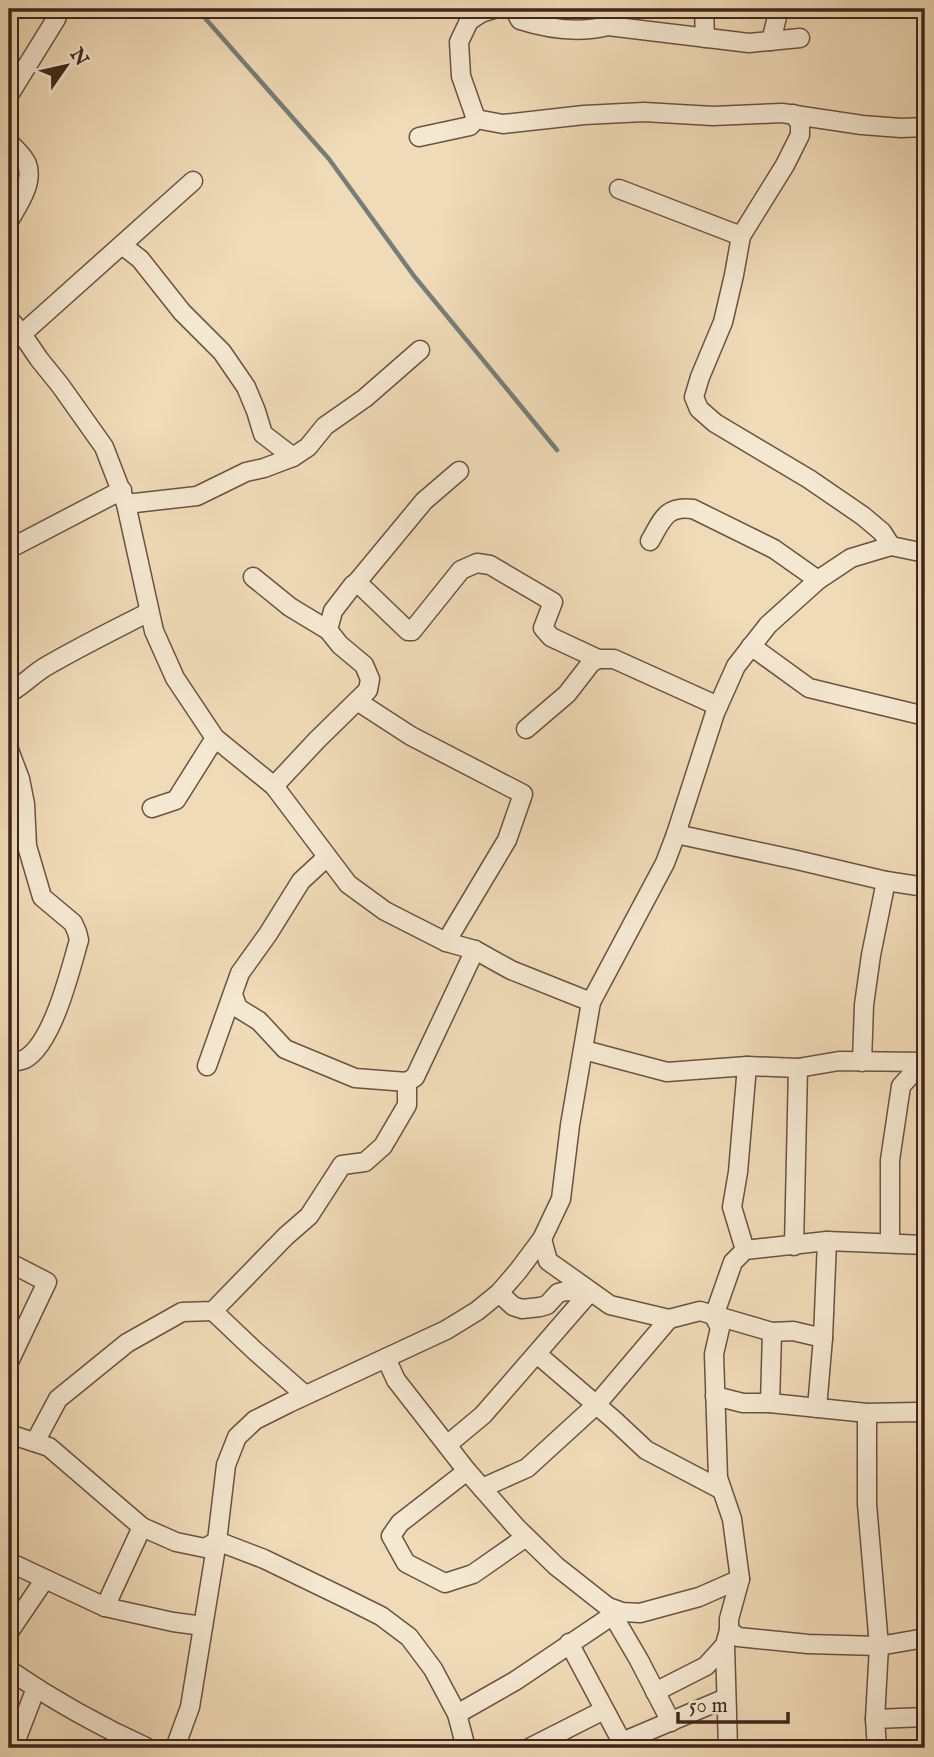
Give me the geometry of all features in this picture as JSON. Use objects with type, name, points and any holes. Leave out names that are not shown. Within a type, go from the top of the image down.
[{"type":"street","points":[[9,95],[60,9]]},
{"type":"street","points":[[476,118],[461,76],[459,42],[470,21],[481,13],[494,9]]},
{"type":"street","points":[[514,9],[520,20],[536,25],[589,30],[610,18],[705,38],[749,43],[800,38]]},
{"type":"street","points":[[704,9],[705,38]]},
{"type":"street","points":[[771,41],[779,9]]},
{"type":"street","points":[[476,118],[503,124],[643,112],[713,116],[782,113],[862,125],[925,127]]},
{"type":"street","points":[[793,114],[800,123],[800,135],[785,165],[741,236],[723,322],[694,397],[699,409],[715,423],[809,479],[863,516],[882,532],[891,546]]},
{"type":"street","points":[[419,137],[470,126],[476,118]]},
{"type":"street","points":[[9,142],[26,160],[28,167],[26,192],[9,221]]},
{"type":"street","points":[[22,334],[193,181]]},
{"type":"street","points":[[619,189],[741,236]]},
{"type":"street","points":[[122,244],[140,259],[182,312],[222,352],[246,387],[263,433],[293,457]]},
{"type":"street","points":[[9,319],[104,447],[124,497],[154,631],[175,678],[215,738],[274,786],[348,884],[385,911],[446,942],[475,950],[511,970],[591,1002]]},
{"type":"street","points":[[9,549],[124,497],[197,496],[246,472],[293,457],[308,447],[325,426],[365,398],[420,351]]},
{"type":"street","points":[[328,630],[333,611],[353,585],[424,501],[459,471]]},
{"type":"street","points":[[650,541],[665,514],[683,507],[693,509],[774,549],[818,580]]},
{"type":"street","points":[[175,1748],[190,1707],[217,1541],[226,1465],[237,1437],[255,1420],[446,1330],[477,1311],[499,1293],[542,1239],[561,1199],[570,1125],[591,1002],[665,863],[718,706],[736,666],[768,625],[818,580],[851,558],[891,546],[925,553]]},
{"type":"street","points":[[357,582],[408,631],[412,631],[461,569],[477,563],[490,565],[553,602],[543,628],[551,637],[598,659],[614,659],[718,706]]},
{"type":"street","points":[[253,577],[290,607],[328,630],[340,645],[364,664],[370,679],[368,691],[274,786]]},
{"type":"street","points":[[9,693],[41,669],[149,612]]},
{"type":"street","points":[[751,646],[809,688],[925,716]]},
{"type":"street","points":[[526,729],[567,694],[591,663],[598,659]]},
{"type":"street","points":[[357,701],[411,736],[523,794],[506,840],[446,942]]},
{"type":"street","points":[[152,808],[176,800],[215,738]]},
{"type":"street","points":[[9,750],[20,779],[25,804],[27,846],[42,897],[73,923],[79,940],[56,1016],[41,1041],[26,1058],[9,1063]]},
{"type":"street","points":[[676,834],[886,881],[925,887]]},
{"type":"street","points":[[207,1066],[240,973],[301,881],[327,857]]},
{"type":"street","points":[[862,1062],[866,992],[886,881]]},
{"type":"street","points":[[233,995],[238,1008],[259,1021],[285,1049],[355,1079],[407,1082],[415,1077],[475,950]]},
{"type":"street","points":[[584,1051],[667,1072],[747,1066],[798,1068],[839,1061],[924,1062]]},
{"type":"street","points":[[890,1243],[890,1160],[901,1086],[924,1062]]},
{"type":"street","points":[[745,1250],[732,1207],[738,1172],[747,1066]]},
{"type":"street","points":[[794,1246],[798,1068]]},
{"type":"street","points":[[35,1442],[58,1399],[127,1343],[183,1312],[213,1311],[277,1244],[309,1216],[342,1165],[365,1162],[383,1146],[407,1105],[407,1082]]},
{"type":"street","points":[[542,1239],[548,1261],[610,1305],[669,1319],[700,1311],[772,1332],[793,1331],[823,1338]]},
{"type":"street","points":[[817,1408],[827,1241]]},
{"type":"street","points":[[727,1748],[727,1637],[740,1579],[732,1519],[718,1478],[714,1354],[720,1328],[714,1316],[733,1262],[745,1250],[827,1241],[925,1245]]},
{"type":"street","points":[[9,1362],[47,1282],[16,1266]]},
{"type":"street","points":[[499,1293],[513,1306],[522,1308],[547,1305],[558,1293],[566,1290],[592,1293]]},
{"type":"street","points":[[447,1445],[483,1415],[592,1293]]},
{"type":"street","points":[[213,1311],[305,1395]]},
{"type":"street","points":[[482,1488],[527,1468],[596,1405],[669,1319]]},
{"type":"street","points":[[770,1403],[772,1332]]},
{"type":"street","points":[[537,1354],[646,1450],[722,1490]]},
{"type":"street","points":[[386,1357],[396,1380],[467,1471],[556,1566],[610,1611],[671,1721]]},
{"type":"street","points":[[715,1396],[743,1403],[770,1403],[867,1413],[916,1412],[925,1415]]},
{"type":"street","points":[[867,1413],[867,1504],[880,1646],[875,1719],[877,1748]]},
{"type":"street","points":[[9,1434],[49,1447],[142,1527],[176,1542],[205,1548],[217,1541]]},
{"type":"street","points":[[467,1471],[400,1523],[391,1536],[406,1563],[445,1583],[473,1574],[526,1536]]},
{"type":"street","points":[[105,1607],[142,1527]]},
{"type":"street","points":[[217,1541],[264,1559],[381,1616],[409,1637],[433,1669],[457,1714],[466,1748]]},
{"type":"street","points":[[9,1562],[105,1607],[203,1626]]},
{"type":"street","points":[[9,1632],[45,1578]]},
{"type":"street","points":[[457,1714],[515,1681],[610,1611],[640,1613],[699,1597],[740,1579]]},
{"type":"street","points":[[727,1637],[808,1644],[880,1646],[925,1638]]},
{"type":"street","points":[[655,1692],[706,1666],[727,1637]]},
{"type":"street","points":[[569,1643],[624,1745],[671,1721],[726,1698]]},
{"type":"street","points":[[9,1670],[112,1732],[148,1748]]},
{"type":"street","points":[[13,1748],[36,1688]]},
{"type":"street","points":[[529,1748],[604,1710]]},
{"type":"street","points":[[875,1719],[925,1717]]},
{"type":"waterway","points":[[197,9],[329,159],[414,276],[557,450]]}]
